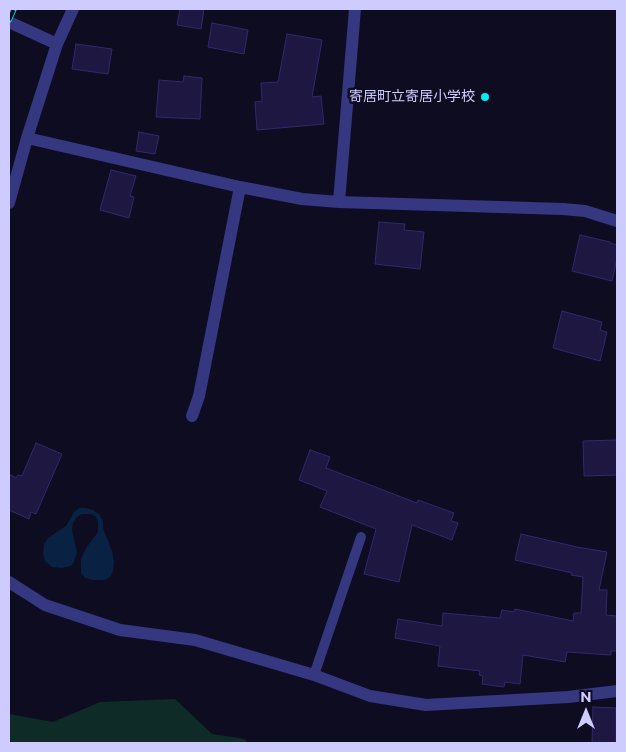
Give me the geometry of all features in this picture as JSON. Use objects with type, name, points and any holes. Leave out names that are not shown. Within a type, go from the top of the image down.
[{"type":"street","points":[[9,203],[27,138],[57,44],[73,9]]},
{"type":"street","points":[[339,202],[355,9]]},
{"type":"street","points":[[9,22],[57,44]]},
{"type":"street","points":[[27,138],[240,187],[302,199],[339,202],[563,209],[585,211],[617,221]]},
{"type":"street","points":[[192,416],[199,396],[240,187]]},
{"type":"street","points":[[9,582],[45,605],[120,630],[195,640],[314,675],[370,696],[426,705],[568,697],[617,691]]},
{"type":"lane","points":[[314,675],[361,537]]},
{"type":"green space","points":[[175,699],[212,734],[245,739],[247,743],[9,743],[9,714],[53,722],[100,702]]},
{"type":"water","points":[[79,508],[93,510],[100,515],[103,521],[103,528],[114,562],[110,577],[105,580],[85,578],[81,573],[81,559],[86,548],[98,532],[98,522],[96,517],[91,514],[82,514],[73,523],[72,530],[77,552],[71,566],[62,568],[52,567],[45,561],[43,553],[44,544],[48,538],[66,526],[74,512]]},
{"type":"building","points":[[180,9],[204,9],[201,29],[177,25]]},
{"type":"building","points":[[212,23],[248,30],[244,54],[208,47]]},
{"type":"building","points":[[287,34],[322,40],[312,97],[321,96],[324,124],[257,130],[255,102],[262,101],[261,83],[278,82]]},
{"type":"building","points":[[76,44],[112,49],[108,74],[72,69]]},
{"type":"building","points":[[184,76],[202,78],[200,119],[156,117],[159,80],[183,82]]},
{"type":"building","points":[[139,132],[159,136],[155,154],[136,151]]},
{"type":"building","points":[[111,170],[136,176],[130,196],[134,197],[129,218],[100,210]]},
{"type":"building","points":[[379,222],[405,224],[404,230],[424,232],[420,269],[375,264]]},
{"type":"building","points":[[580,235],[617,245],[617,259],[612,281],[572,271]]},
{"type":"building","points":[[562,311],[602,322],[600,330],[607,332],[600,361],[553,348]]},
{"type":"building","points":[[617,440],[617,475],[584,476],[583,441]]},
{"type":"building","points":[[36,443],[62,454],[36,514],[31,512],[29,519],[9,510],[9,474],[16,478],[18,475],[22,476]]},
{"type":"building","points":[[310,450],[330,457],[326,468],[417,503],[418,500],[454,513],[451,521],[458,523],[452,540],[412,525],[399,582],[364,574],[376,529],[320,507],[327,491],[299,480]]},
{"type":"building","points":[[521,534],[607,552],[599,590],[607,590],[606,615],[617,616],[617,651],[611,651],[611,655],[567,652],[565,662],[523,655],[520,684],[505,682],[504,687],[482,684],[483,676],[479,675],[480,671],[438,666],[440,646],[395,638],[398,619],[442,626],[443,613],[500,618],[502,610],[514,612],[515,609],[573,621],[574,613],[581,613],[583,577],[515,560]]},
{"type":"building","points":[[593,707],[616,708],[616,743],[592,743]]},
{"type":"railway","points":[[9,20],[14,9]]},
{"type":"place","name":"寄居町立寄居小学校","points":[[485,97]]}]
